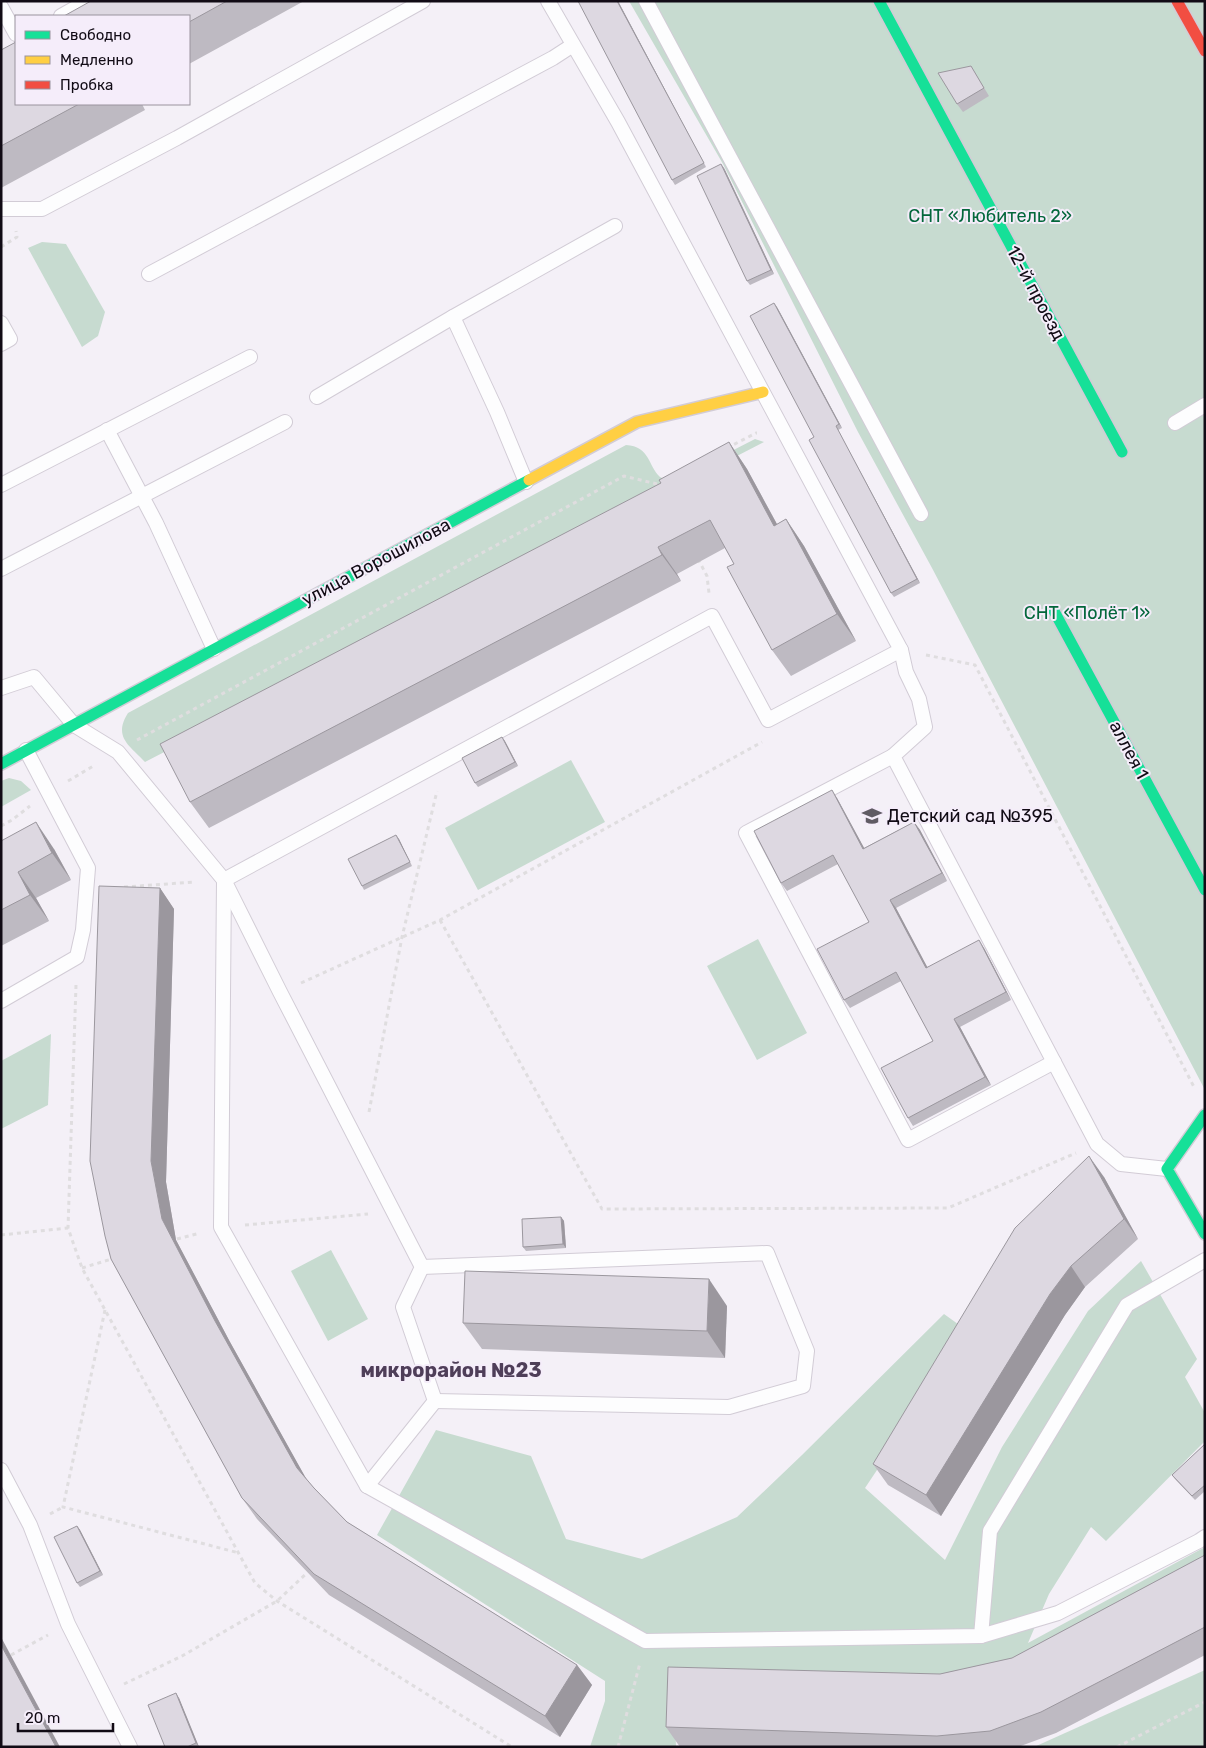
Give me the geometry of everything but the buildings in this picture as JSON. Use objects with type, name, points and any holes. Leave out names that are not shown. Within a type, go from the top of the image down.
[{"type":"street","name":"12-й проезд","points":[[879,1],[1122,452]]},
{"type":"street","points":[[1177,1],[1205,51]]},
{"type":"street","name":"улица Ворошилова","points":[[1,764],[637,422],[763,392]]},
{"type":"street","name":"аллея 1","points":[[1054,611],[1205,890]]},
{"type":"street","points":[[1205,1115],[1167,1169],[1205,1234]]},
{"type":"lane","points":[[63,15],[88,1]]},
{"type":"lane","points":[[1,209],[42,209],[177,138],[423,1]]},
{"type":"lane","points":[[548,1],[618,122],[901,650],[906,672],[919,699],[925,727],[894,756],[746,833],[908,1140],[1054,1062]]},
{"type":"lane","points":[[646,1],[921,514]]},
{"type":"lane","points":[[1,7],[15,32]]},
{"type":"lane","points":[[149,274],[553,58],[573,45]]},
{"type":"lane","points":[[317,397],[453,317],[615,226]]},
{"type":"lane","points":[[453,317],[497,412],[526,482]]},
{"type":"lane","points":[[1,323],[10,339],[1,344]]},
{"type":"lane","points":[[1,485],[250,357]]},
{"type":"lane","points":[[1176,423],[1205,405]]},
{"type":"lane","points":[[1,569],[285,422]]},
{"type":"lane","points":[[107,430],[156,523],[214,649]]},
{"type":"lane","points":[[224,880],[712,616],[768,720],[901,650]]},
{"type":"lane","points":[[1,688],[34,677],[74,725],[118,752],[224,880],[422,1267]]},
{"type":"lane","points":[[1,1001],[77,957],[83,930],[88,868],[26,750]]},
{"type":"lane","points":[[894,756],[1097,1144],[1121,1164],[1167,1169]]},
{"type":"lane","points":[[224,880],[221,1227],[367,1486],[645,1641],[981,1636],[1058,1613],[1205,1537]]},
{"type":"lane","points":[[422,1267],[766,1253],[807,1351],[804,1386],[729,1407],[435,1401]]},
{"type":"lane","points":[[981,1636],[990,1531],[1127,1305],[1205,1260]]},
{"type":"lane","points":[[422,1267],[403,1307],[435,1401]]},
{"type":"lane","points":[[367,1486],[435,1401]]},
{"type":"lane","points":[[1,1470],[30,1524],[68,1624],[130,1747]]},
{"type":"path","points":[[1,247],[17,237],[15,227]]},
{"type":"path","points":[[723,450],[756,433],[764,435]]},
{"type":"path","points":[[1,826],[12,820],[48,792],[146,735],[624,476],[657,484],[665,480]]},
{"type":"path","points":[[657,484],[661,493]]},
{"type":"path","points":[[693,551],[707,576],[712,616]]},
{"type":"path","points":[[901,650],[975,665],[1196,1090]]},
{"type":"path","points":[[280,992],[440,920],[742,752],[768,740]]},
{"type":"path","points":[[361,1150],[402,937],[444,761]]},
{"type":"path","points":[[86,890],[224,880]]},
{"type":"path","points":[[440,920],[602,1210],[948,1208],[1097,1144]]},
{"type":"path","points":[[77,957],[68,1228],[82,1268],[255,1583],[277,1601],[512,1747]]},
{"type":"path","points":[[176,1240],[221,1227],[394,1212]]},
{"type":"path","points":[[1,1235],[68,1228]]},
{"type":"path","points":[[82,1268],[119,1257]]},
{"type":"path","points":[[105,1310],[63,1508],[239,1553]]},
{"type":"path","points":[[103,1694],[182,1656],[277,1601],[307,1573]]},
{"type":"path","points":[[11,1655],[68,1624]]},
{"type":"path","points":[[618,1747],[645,1641]]},
{"type":"path","points":[[1117,1747],[1205,1702]]},
{"type":"green space","name":"СНТ «Любитель 2»","points":[[629,1],[1205,1],[1205,1090],[932,568],[858,432],[723,164]]},
{"type":"green space","points":[[42,242],[66,244],[105,312],[98,336],[82,347],[28,248]]},
{"type":"green space","points":[[755,439],[764,442],[145,762],[125,740],[122,728],[128,713],[626,445],[640,449],[648,457],[656,473],[671,482]]},
{"type":"green space","points":[[571,760],[605,822],[478,890],[445,828]]},
{"type":"green space","points":[[9,778],[21,781],[31,790],[1,807],[1,781]]},
{"type":"green space","points":[[758,939],[807,1033],[757,1060],[707,966]]},
{"type":"green space","points":[[51,1034],[48,1105],[1,1129],[1,1061]]},
{"type":"green space","points":[[331,1250],[368,1319],[328,1341],[291,1271]]},
{"type":"green space","points":[[1141,1261],[1197,1359],[1185,1377],[1205,1413],[1205,1441],[1106,1541],[1091,1527],[1049,1594],[1028,1643],[1205,1547],[1205,1570],[1033,1662],[941,1681],[674,1686],[676,1747],[590,1747],[605,1701],[605,1681],[377,1535],[436,1430],[531,1456],[566,1539],[642,1559],[737,1517],[944,1314],[969,1332],[865,1488],[945,1560],[1002,1447],[1088,1311]]},
{"type":"green space","points":[[1205,1670],[1205,1747],[1034,1747]]},
{"type":"traffic: fast","points":[[879,1],[1122,452]]},
{"type":"traffic: fast","points":[[1,764],[529,480]]},
{"type":"traffic: fast","points":[[1054,611],[1205,890]]},
{"type":"traffic: fast","points":[[1205,1115],[1167,1169],[1205,1234]]},
{"type":"traffic: slow","points":[[529,480],[637,422],[763,392]]},
{"type":"traffic: jam","points":[[1177,1],[1205,51]]},
{"type":"place","name":"Детский сад №395","points":[[872,816]]},
{"type":"district","name":"микрорайон №23","points":[[451,1370]]},
{"type":"park label","name":"СНТ «Полёт 1»","points":[[1087,613]]}]
